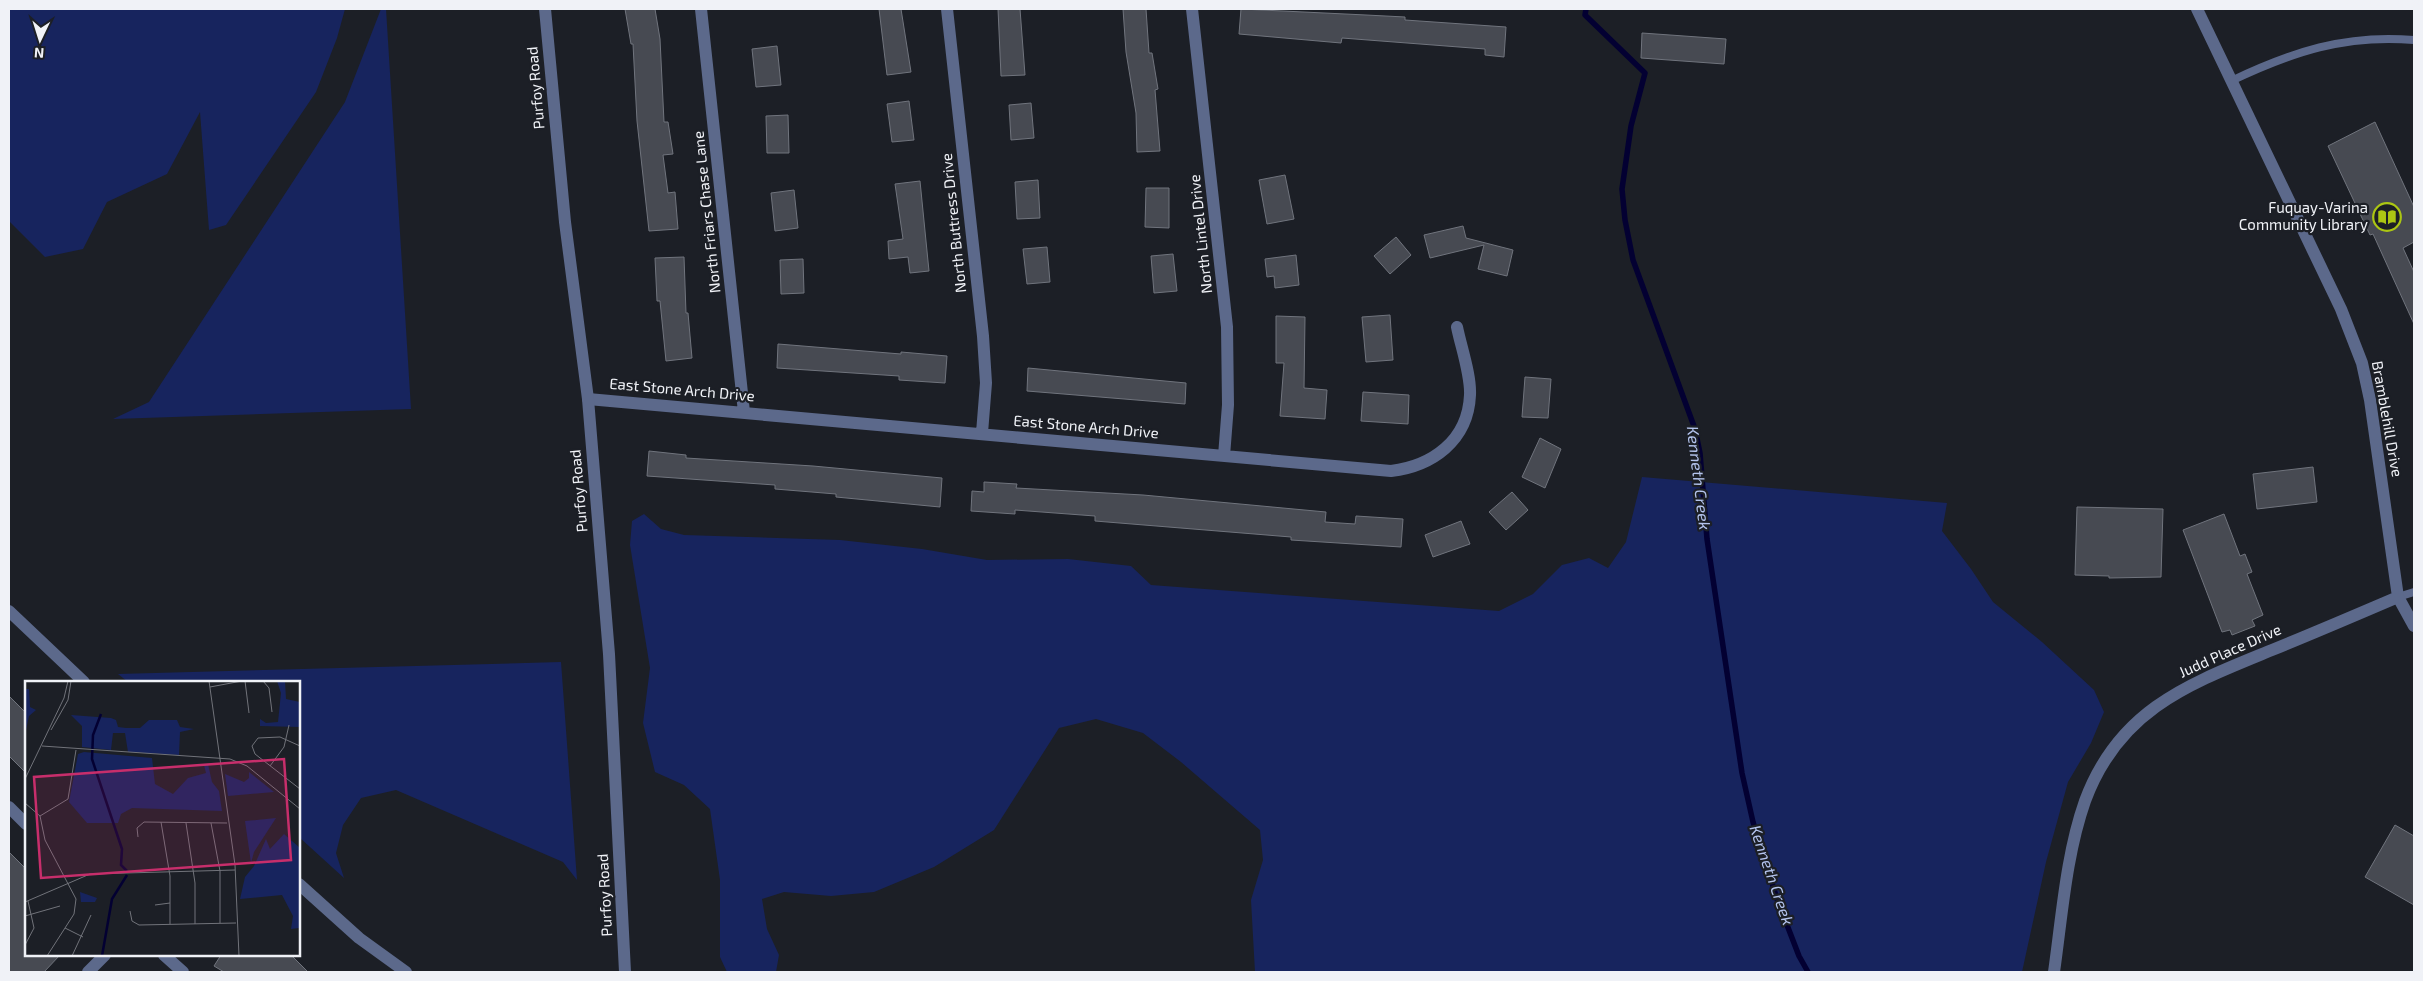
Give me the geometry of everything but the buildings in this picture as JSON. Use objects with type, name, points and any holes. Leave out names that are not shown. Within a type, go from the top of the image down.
[{"type":"street","name":"Purfoy Road","points":[[545,9],[565,222],[588,399],[609,654],[625,972]]},
{"type":"street","name":"North Friars Chase Lane","points":[[702,9],[744,412]]},
{"type":"street","name":"North Buttress Drive","points":[[947,9],[983,336],[986,383],[982,434]]},
{"type":"street","name":"North Lintel Drive","points":[[1192,9],[1227,327],[1228,405],[1224,456]]},
{"type":"street","name":"Bramblehill Drive","points":[[2197,9],[2341,309],[2362,363],[2370,400],[2398,597],[2414,626]]},
{"type":"street","name":"East Stone Arch Drive","points":[[588,399],[1391,471],[1412,468],[1429,460],[1447,448],[1458,434],[1469,407],[1470,393],[1457,327]]},
{"type":"street","name":"Judd Place Drive","points":[[2054,972],[2077,829],[2086,800],[2116,744],[2136,722],[2162,701],[2198,680],[2398,597]]},
{"type":"street","points":[[9,611],[83,681]]},
{"type":"street","points":[[9,807],[25,823]]},
{"type":"street","points":[[300,885],[359,938],[406,972]]},
{"type":"street","points":[[88,972],[104,956]]},
{"type":"street","points":[[165,956],[183,972]]},
{"type":"lane","points":[[2231,81],[2277,60],[2326,45],[2378,39],[2414,40]]},
{"type":"lane","points":[[2398,597],[2414,592]]},
{"type":"shaded area","points":[[9,9],[345,9],[337,38],[316,92],[226,225],[209,230],[200,112],[167,174],[107,202],[83,249],[45,257],[9,221]]},
{"type":"shaded area","points":[[381,9],[386,9],[411,409],[113,419],[149,402],[345,102]]},
{"type":"shaded area","points":[[1642,477],[1947,503],[1942,531],[1993,602],[2042,642],[2094,690],[2104,712],[2091,743],[2068,782],[2046,862],[2022,972],[1255,972],[1251,900],[1263,860],[1260,830],[1181,762],[1143,733],[1096,719],[1059,728],[994,830],[934,867],[874,892],[831,896],[784,892],[762,899],[767,929],[779,955],[776,972],[727,972],[720,957],[720,880],[710,809],[684,785],[655,772],[643,723],[650,668],[630,545],[632,521],[644,514],[661,529],[684,535],[840,540],[922,549],[987,560],[1068,559],[1131,566],[1151,585],[1499,611],[1533,594],[1562,565],[1589,558],[1608,568],[1626,542]]},
{"type":"shaded area","points":[[561,662],[577,880],[563,862],[396,790],[361,798],[343,825],[336,853],[344,878],[300,838],[300,681],[127,681],[118,674]]},
{"type":"waterway","name":"Kenneth Creek","points":[[1586,9],[1585,15],[1645,73],[1631,126],[1622,189],[1625,220],[1633,260],[1695,429],[1700,453],[1707,539],[1742,773],[1753,822],[1777,899],[1799,956],[1808,972]]},
{"type":"place","name":"Fuquay-Varina Community Library","points":[[2387,217]]}]
